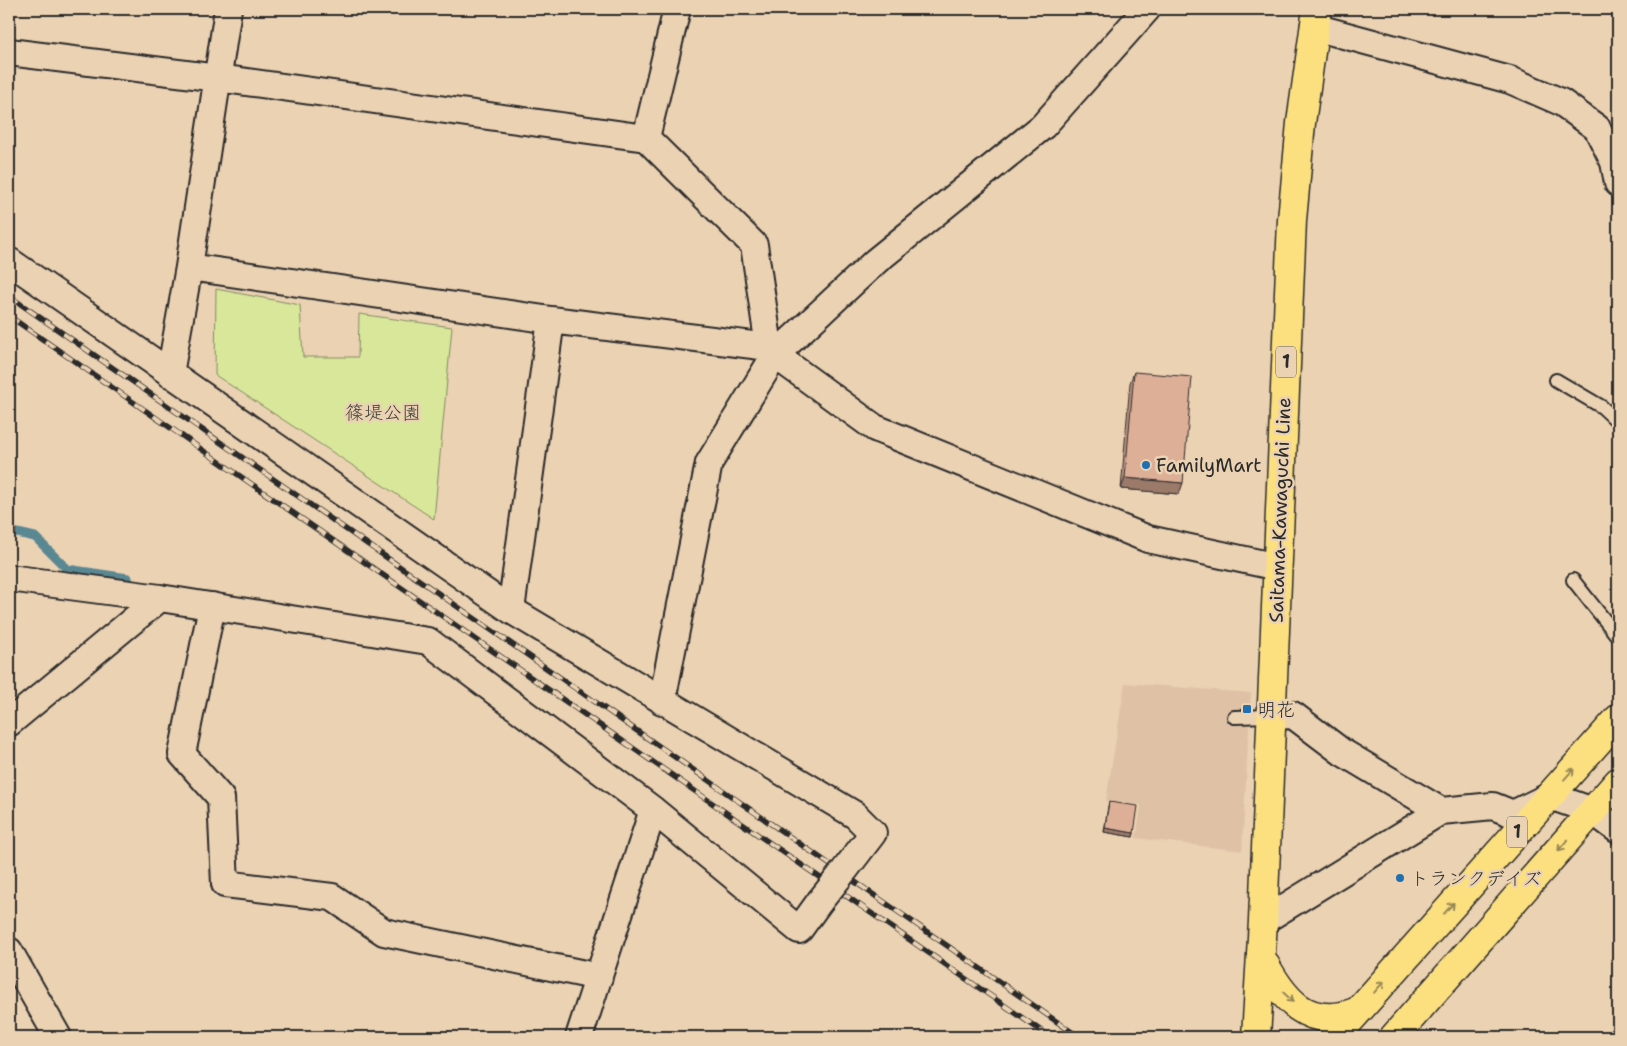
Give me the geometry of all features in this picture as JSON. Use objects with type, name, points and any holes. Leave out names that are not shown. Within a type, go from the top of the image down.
[{"type":"main road","name":"Saitama-Kawaguchi Line","points":[[1257,1025],[1264,921],[1292,220],[1301,123],[1315,18]]},
{"type":"main road","name":"1","points":[[1335,1037],[1618,719]]},
{"type":"main road","name":"1","points":[[1394,1037],[1618,782]]},
{"type":"main road","points":[[1262,957],[1284,994],[1297,1006],[1316,1017],[1343,1018],[1358,1011]]},
{"type":"street","points":[[170,374],[189,267],[228,9]]},
{"type":"street","points":[[646,138],[677,9]]},
{"type":"street","points":[[662,701],[709,463],[772,351],[876,261],[1042,126],[1147,9]]},
{"type":"street","points":[[1315,18],[1510,80],[1561,102],[1596,128],[1614,162],[1618,183]]},
{"type":"street","points":[[9,52],[218,78],[646,138],[754,245],[772,351]]},
{"type":"street","points":[[9,261],[511,610],[855,815],[873,833],[799,930],[652,810],[428,641],[155,597],[9,578]]},
{"type":"street","points":[[189,267],[772,351],[875,428],[1148,539],[1278,567]]},
{"type":"street","points":[[511,610],[550,320]]},
{"type":"street","points":[[9,723],[155,597]]},
{"type":"street","points":[[212,606],[182,754],[221,798],[225,884],[332,897],[384,932],[599,977]]},
{"type":"street","points":[[1272,716],[1293,715],[1342,752],[1441,811]]},
{"type":"street","points":[[1264,921],[1441,811],[1493,806],[1513,814],[1550,796],[1593,811],[1618,830]]},
{"type":"street","points":[[579,1037],[652,810]]},
{"type":"street","points":[[9,951],[58,1037]]},
{"type":"lane","points":[[1556,380],[1602,407],[1618,422]]},
{"type":"lane","points":[[1573,580],[1618,637]]},
{"type":"lane","points":[[1234,716],[1272,716]]},
{"type":"shaded area","points":[[1125,683],[1251,693],[1242,851],[1136,838],[1141,805],[1106,801]]},
{"type":"green space","name":"篠堤公園","points":[[216,289],[300,305],[303,357],[358,357],[359,314],[452,327],[434,519],[215,375]]},
{"type":"building","points":[[1134,372],[1192,377],[1183,483],[1125,478]]},
{"type":"building","points":[[1109,802],[1138,806],[1134,833],[1105,828]]},
{"type":"waterway","points":[[9,531],[35,537],[67,569],[128,578],[130,591]]},
{"type":"railway","points":[[9,296],[1079,1037]]},
{"type":"railway","points":[[9,316],[1050,1037]]},
{"type":"place","name":"FamilyMart","points":[[1146,465]]},
{"type":"place","name":"明花","points":[[1247,709]]},
{"type":"place","name":"トランクデイズ","points":[[1400,878]]}]
